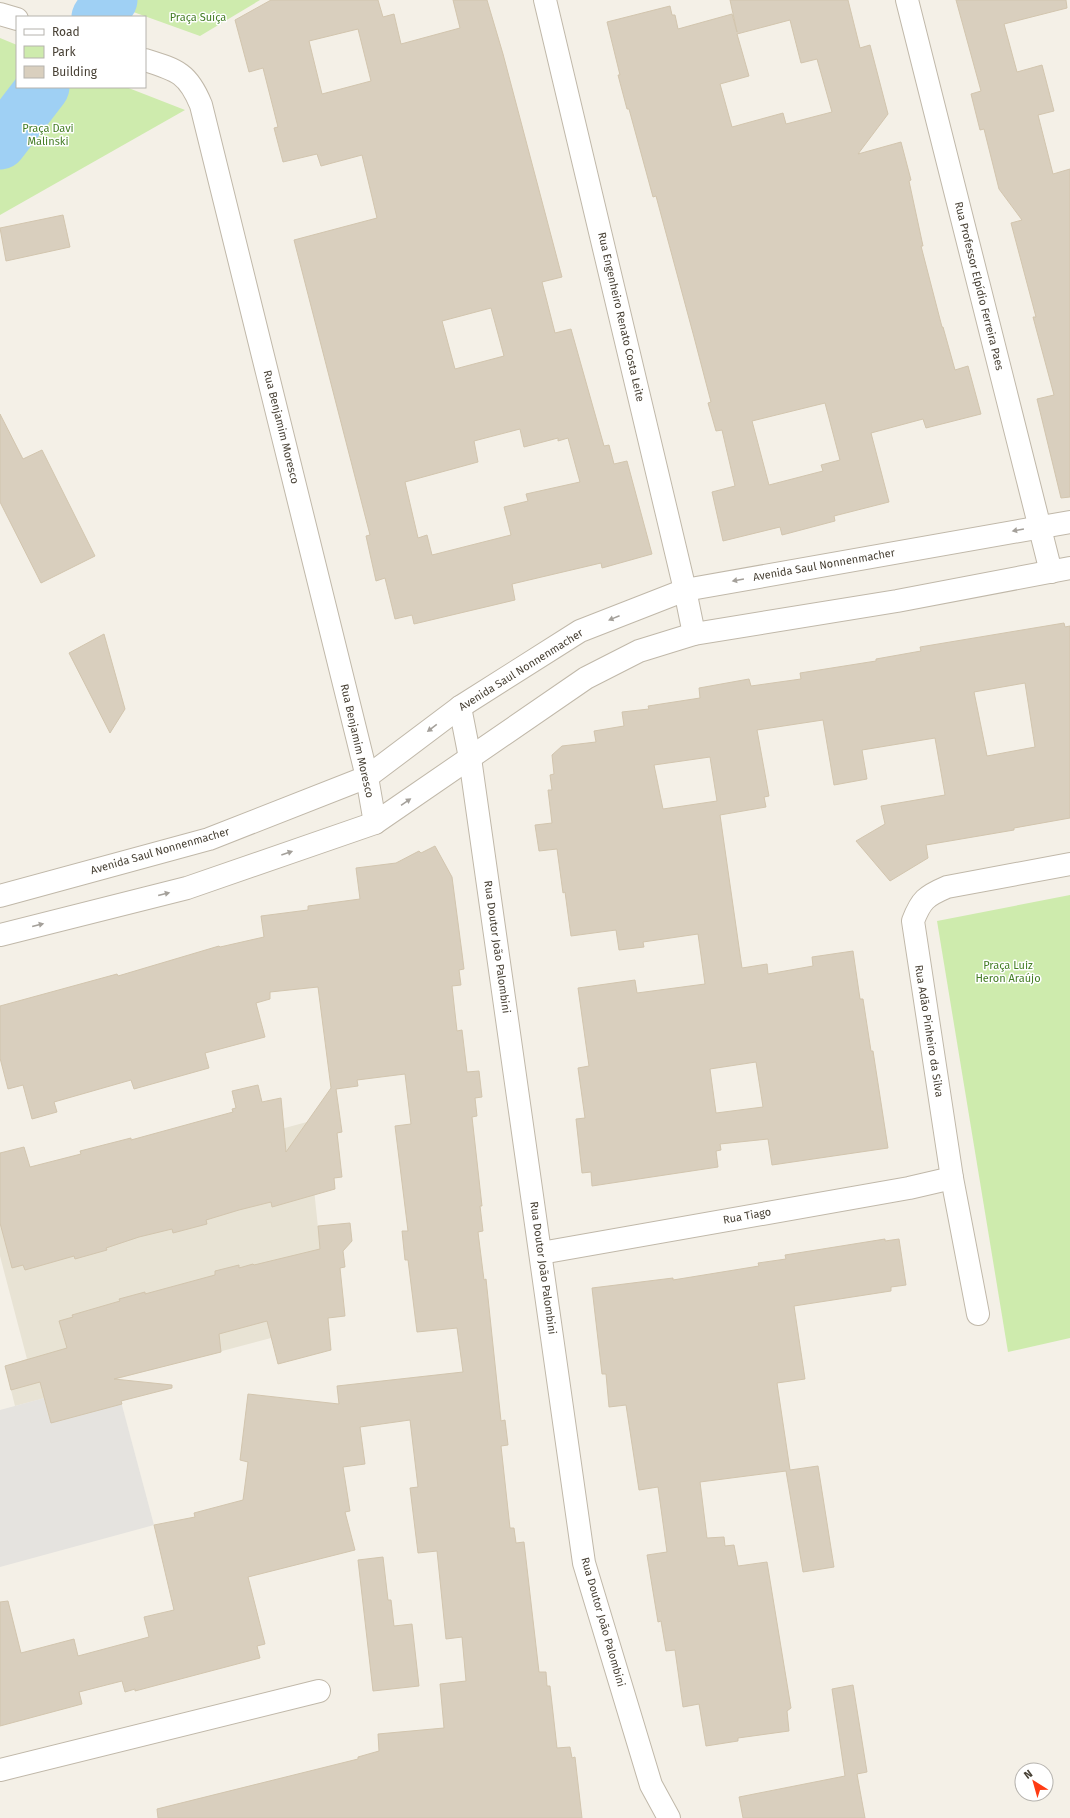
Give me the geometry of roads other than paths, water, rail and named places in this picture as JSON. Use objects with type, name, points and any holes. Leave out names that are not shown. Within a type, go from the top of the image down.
[{"type":"street","name":"Rua Engenheiro Renato Costa Leite","points":[[545,0],[685,590],[694,634]]},
{"type":"street","name":"Rua Professor Elpídio Ferreira Paes","points":[[907,0],[1039,526],[1061,570]]},
{"type":"street","points":[[0,14],[16,19]]},
{"type":"street","name":"Rua Benjamim Moresco","points":[[146,60],[176,71],[187,79],[195,91],[201,105],[367,777],[375,823]]},
{"type":"street","name":"Avenida Saul Nonnenmacher","points":[[0,896],[209,839],[367,777],[460,707],[580,631],[685,590],[1039,526],[1070,522]]},
{"type":"street","points":[[0,935],[187,888],[375,823],[586,678],[639,651],[694,634],[898,601],[1061,570]]},
{"type":"street","name":"Rua Doutor João Palombini","points":[[460,707],[470,758],[584,1563],[651,1785],[669,1818]]},
{"type":"street","name":"Rua Adão Pinheiro da Silva","points":[[978,1314],[952,1178],[913,921],[918,906],[931,894],[947,887],[1070,864]]},
{"type":"street","name":"Rua Tiago","points":[[541,1253],[909,1188],[952,1178]]},
{"type":"street","points":[[0,1770],[319,1692]]},
{"type":"waterway","points":[[99,16],[111,0]]},
{"type":"waterway","points":[[0,143],[42,88]]},
{"type":"park label","name":"Praça Suíça","points":[[198,17]]},
{"type":"park label","name":"Praça Davi Malinski","points":[[48,134]]},
{"type":"park label","name":"Praça Luiz Heron Araújo","points":[[1008,971]]}]
